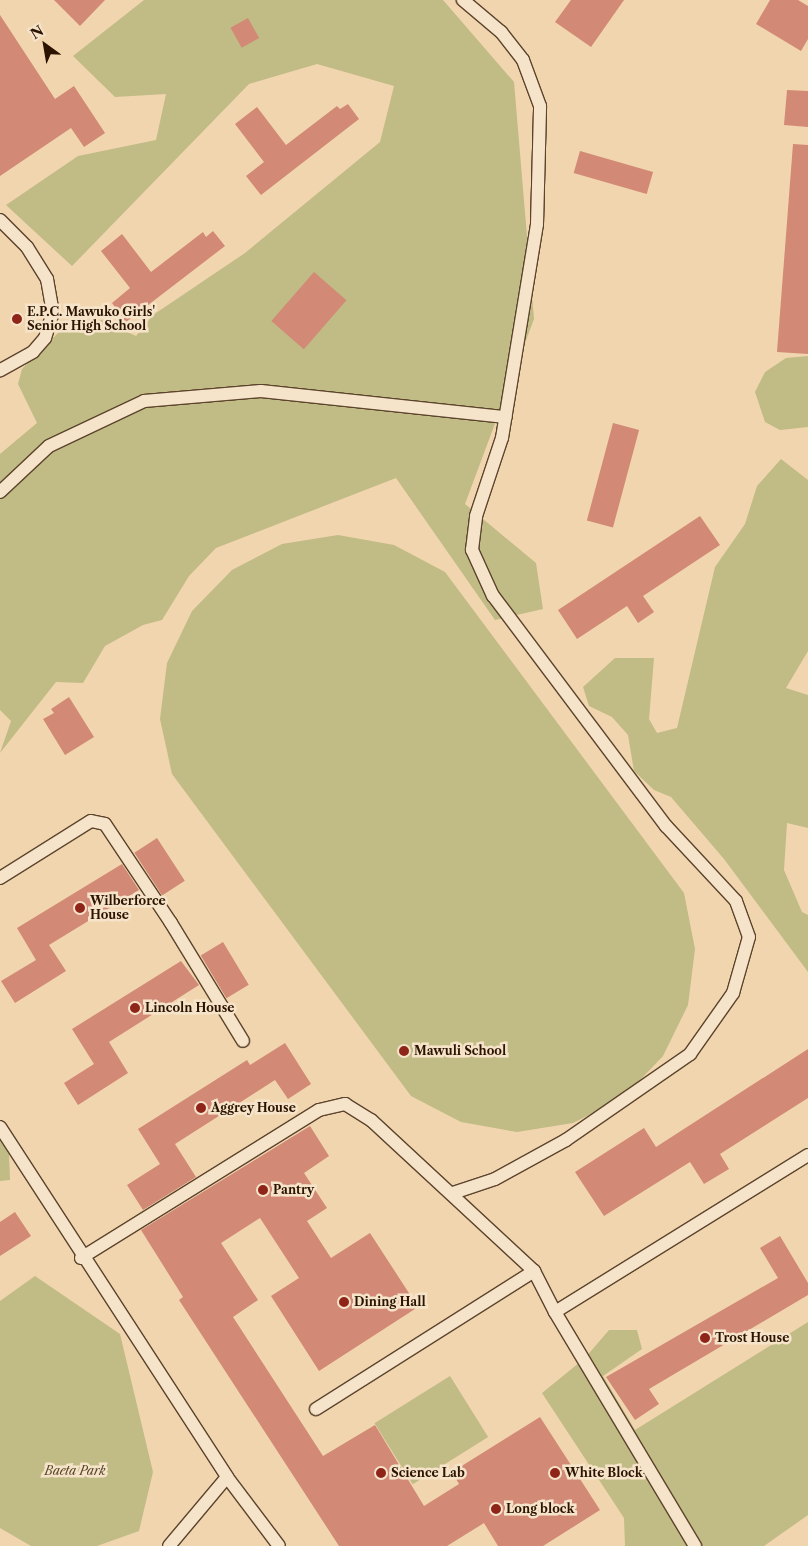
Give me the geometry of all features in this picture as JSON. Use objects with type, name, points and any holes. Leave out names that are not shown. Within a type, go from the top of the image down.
[{"type":"lane","points":[[453,1193],[494,1179],[566,1140],[690,1054],[733,993],[749,937],[736,901],[666,826],[493,596],[472,550],[476,516],[506,417],[537,224],[540,106],[523,60],[501,32],[463,0]]},
{"type":"lane","points":[[0,220],[27,248],[47,280],[53,312],[45,338],[32,352],[0,370]]},
{"type":"lane","points":[[0,492],[49,446],[144,401],[261,391],[506,417]]},
{"type":"lane","points":[[0,878],[91,821],[105,824],[171,923],[243,1041]]},
{"type":"lane","points":[[81,1258],[319,1110],[345,1104],[371,1120],[453,1193],[534,1271],[555,1312],[695,1546]]},
{"type":"lane","points":[[0,1127],[81,1258],[227,1477],[279,1546]]},
{"type":"lane","points":[[555,1312],[808,1155]]},
{"type":"lane","points":[[316,1409],[534,1271]]},
{"type":"lane","points":[[169,1546],[227,1477]]},
{"type":"green space","points":[[144,0],[443,0],[514,82],[534,319],[465,504],[536,563],[543,609],[495,620],[396,478],[216,548],[189,576],[162,620],[143,625],[105,646],[83,683],[56,682],[0,753],[11,721],[0,710],[0,454],[37,423],[18,384],[22,369],[59,332],[102,320],[136,336],[153,315],[245,253],[380,142],[394,86],[317,64],[249,84],[72,266],[6,205],[78,156],[156,140],[166,94],[115,97],[73,56]]},
{"type":"green space","points":[[808,356],[808,427],[780,430],[765,422],[755,392],[765,372],[786,358]]},
{"type":"green space","points":[[781,459],[808,480],[808,651],[786,688],[808,695],[808,828],[787,823],[784,870],[802,912],[808,915],[808,972],[724,859],[671,797],[654,790],[634,771],[628,735],[612,717],[589,706],[583,687],[615,658],[654,658],[649,719],[657,733],[677,728],[715,567],[745,524],[757,486]]},
{"type":"green space","points":[[338,535],[394,545],[445,572],[684,893],[695,949],[688,1005],[663,1056],[624,1097],[573,1123],[517,1132],[461,1122],[411,1096],[172,774],[160,719],[167,663],[192,611],[232,570],[282,544]]},
{"type":"green space","points":[[0,1140],[9,1154],[10,1180],[0,1181]]},
{"type":"green space","name":"Baeta Park","points":[[35,1276],[120,1334],[153,1472],[139,1531],[97,1546],[31,1546],[0,1528],[0,1301]]},
{"type":"green space","points":[[808,1322],[808,1515],[764,1546],[625,1546],[624,1518],[542,1393],[585,1358],[609,1330],[637,1330],[642,1349],[603,1376],[635,1430]]},
{"type":"green space","points":[[450,1376],[488,1437],[413,1484],[375,1423]]},
{"type":"building","points":[[54,0],[105,0],[80,26]]},
{"type":"building","points":[[571,0],[624,0],[591,47],[555,22]]},
{"type":"building","points":[[770,0],[798,0],[808,6],[808,39],[801,51],[756,24]]},
{"type":"building","points":[[0,15],[55,99],[74,86],[105,133],[84,147],[71,128],[0,176]]},
{"type":"building","points":[[248,18],[259,38],[242,48],[231,28]]},
{"type":"building","points":[[787,90],[808,91],[808,127],[784,125]]},
{"type":"building","points":[[348,104],[359,119],[261,195],[246,176],[264,162],[235,124],[257,107],[286,145],[337,106],[340,109]]},
{"type":"building","points":[[793,144],[808,145],[808,354],[777,352]]},
{"type":"building","points":[[580,151],[653,172],[647,194],[574,173]]},
{"type":"building","points":[[213,231],[225,246],[126,322],[112,303],[130,288],[101,251],[122,234],[151,272],[203,232],[206,237]]},
{"type":"building","points":[[314,272],[346,300],[304,349],[271,321]]},
{"type":"building","points":[[613,423],[639,430],[613,528],[587,521]]},
{"type":"building","points":[[700,516],[720,545],[643,596],[654,612],[638,623],[627,606],[577,639],[558,610]]},
{"type":"building","points":[[69,697],[94,737],[65,755],[43,719],[54,713],[51,709]]},
{"type":"building","points":[[157,838],[185,881],[162,895],[134,853]]},
{"type":"building","name":"Wilberforce House","points":[[122,864],[139,890],[49,945],[66,971],[15,1003],[1,981],[36,960],[17,928]]},
{"type":"building","points":[[223,942],[249,985],[226,998],[201,955]]},
{"type":"building","name":"Lincoln House","points":[[181,961],[199,985],[109,1042],[128,1073],[78,1105],[64,1083],[94,1064],[72,1029]]},
{"type":"building","points":[[285,1043],[311,1084],[288,1099],[275,1080],[175,1144],[196,1177],[143,1210],[127,1185],[160,1164],[138,1129],[247,1060],[250,1065]]},
{"type":"building","points":[[808,1049],[808,1098],[720,1154],[729,1169],[704,1184],[690,1162],[604,1216],[575,1172],[644,1128],[656,1147]]},
{"type":"building","points":[[310,1126],[329,1156],[304,1173],[327,1208],[307,1221],[331,1258],[370,1233],[418,1307],[319,1371],[271,1296],[299,1278],[260,1218],[221,1243],[258,1300],[233,1317],[323,1456],[375,1425],[424,1506],[459,1484],[452,1472],[540,1417],[600,1510],[543,1546],[498,1546],[484,1523],[447,1546],[339,1546],[179,1300],[183,1297],[141,1230]]},
{"type":"building","points":[[15,1212],[31,1236],[0,1256],[0,1222]]},
{"type":"building","points":[[780,1236],[808,1283],[808,1295],[649,1389],[659,1404],[635,1420],[606,1377],[778,1278],[760,1248]]},
{"type":"place","name":"E.P.C. Mawuko Girls' Senior High School","points":[[17,319]]},
{"type":"place","name":"Wilberforce House","points":[[80,908]]},
{"type":"place","name":"Lincoln House","points":[[135,1008]]},
{"type":"place","name":"Mawuli School","points":[[404,1051]]},
{"type":"place","name":"Aggrey House","points":[[201,1108]]},
{"type":"place","name":"Pantry","points":[[263,1190]]},
{"type":"place","name":"Dining Hall","points":[[344,1302]]},
{"type":"place","name":"Trost House","points":[[705,1338]]},
{"type":"place","name":"Science Lab","points":[[381,1473]]},
{"type":"place","name":"White Block","points":[[555,1473]]},
{"type":"place","name":"Long block","points":[[496,1509]]}]
